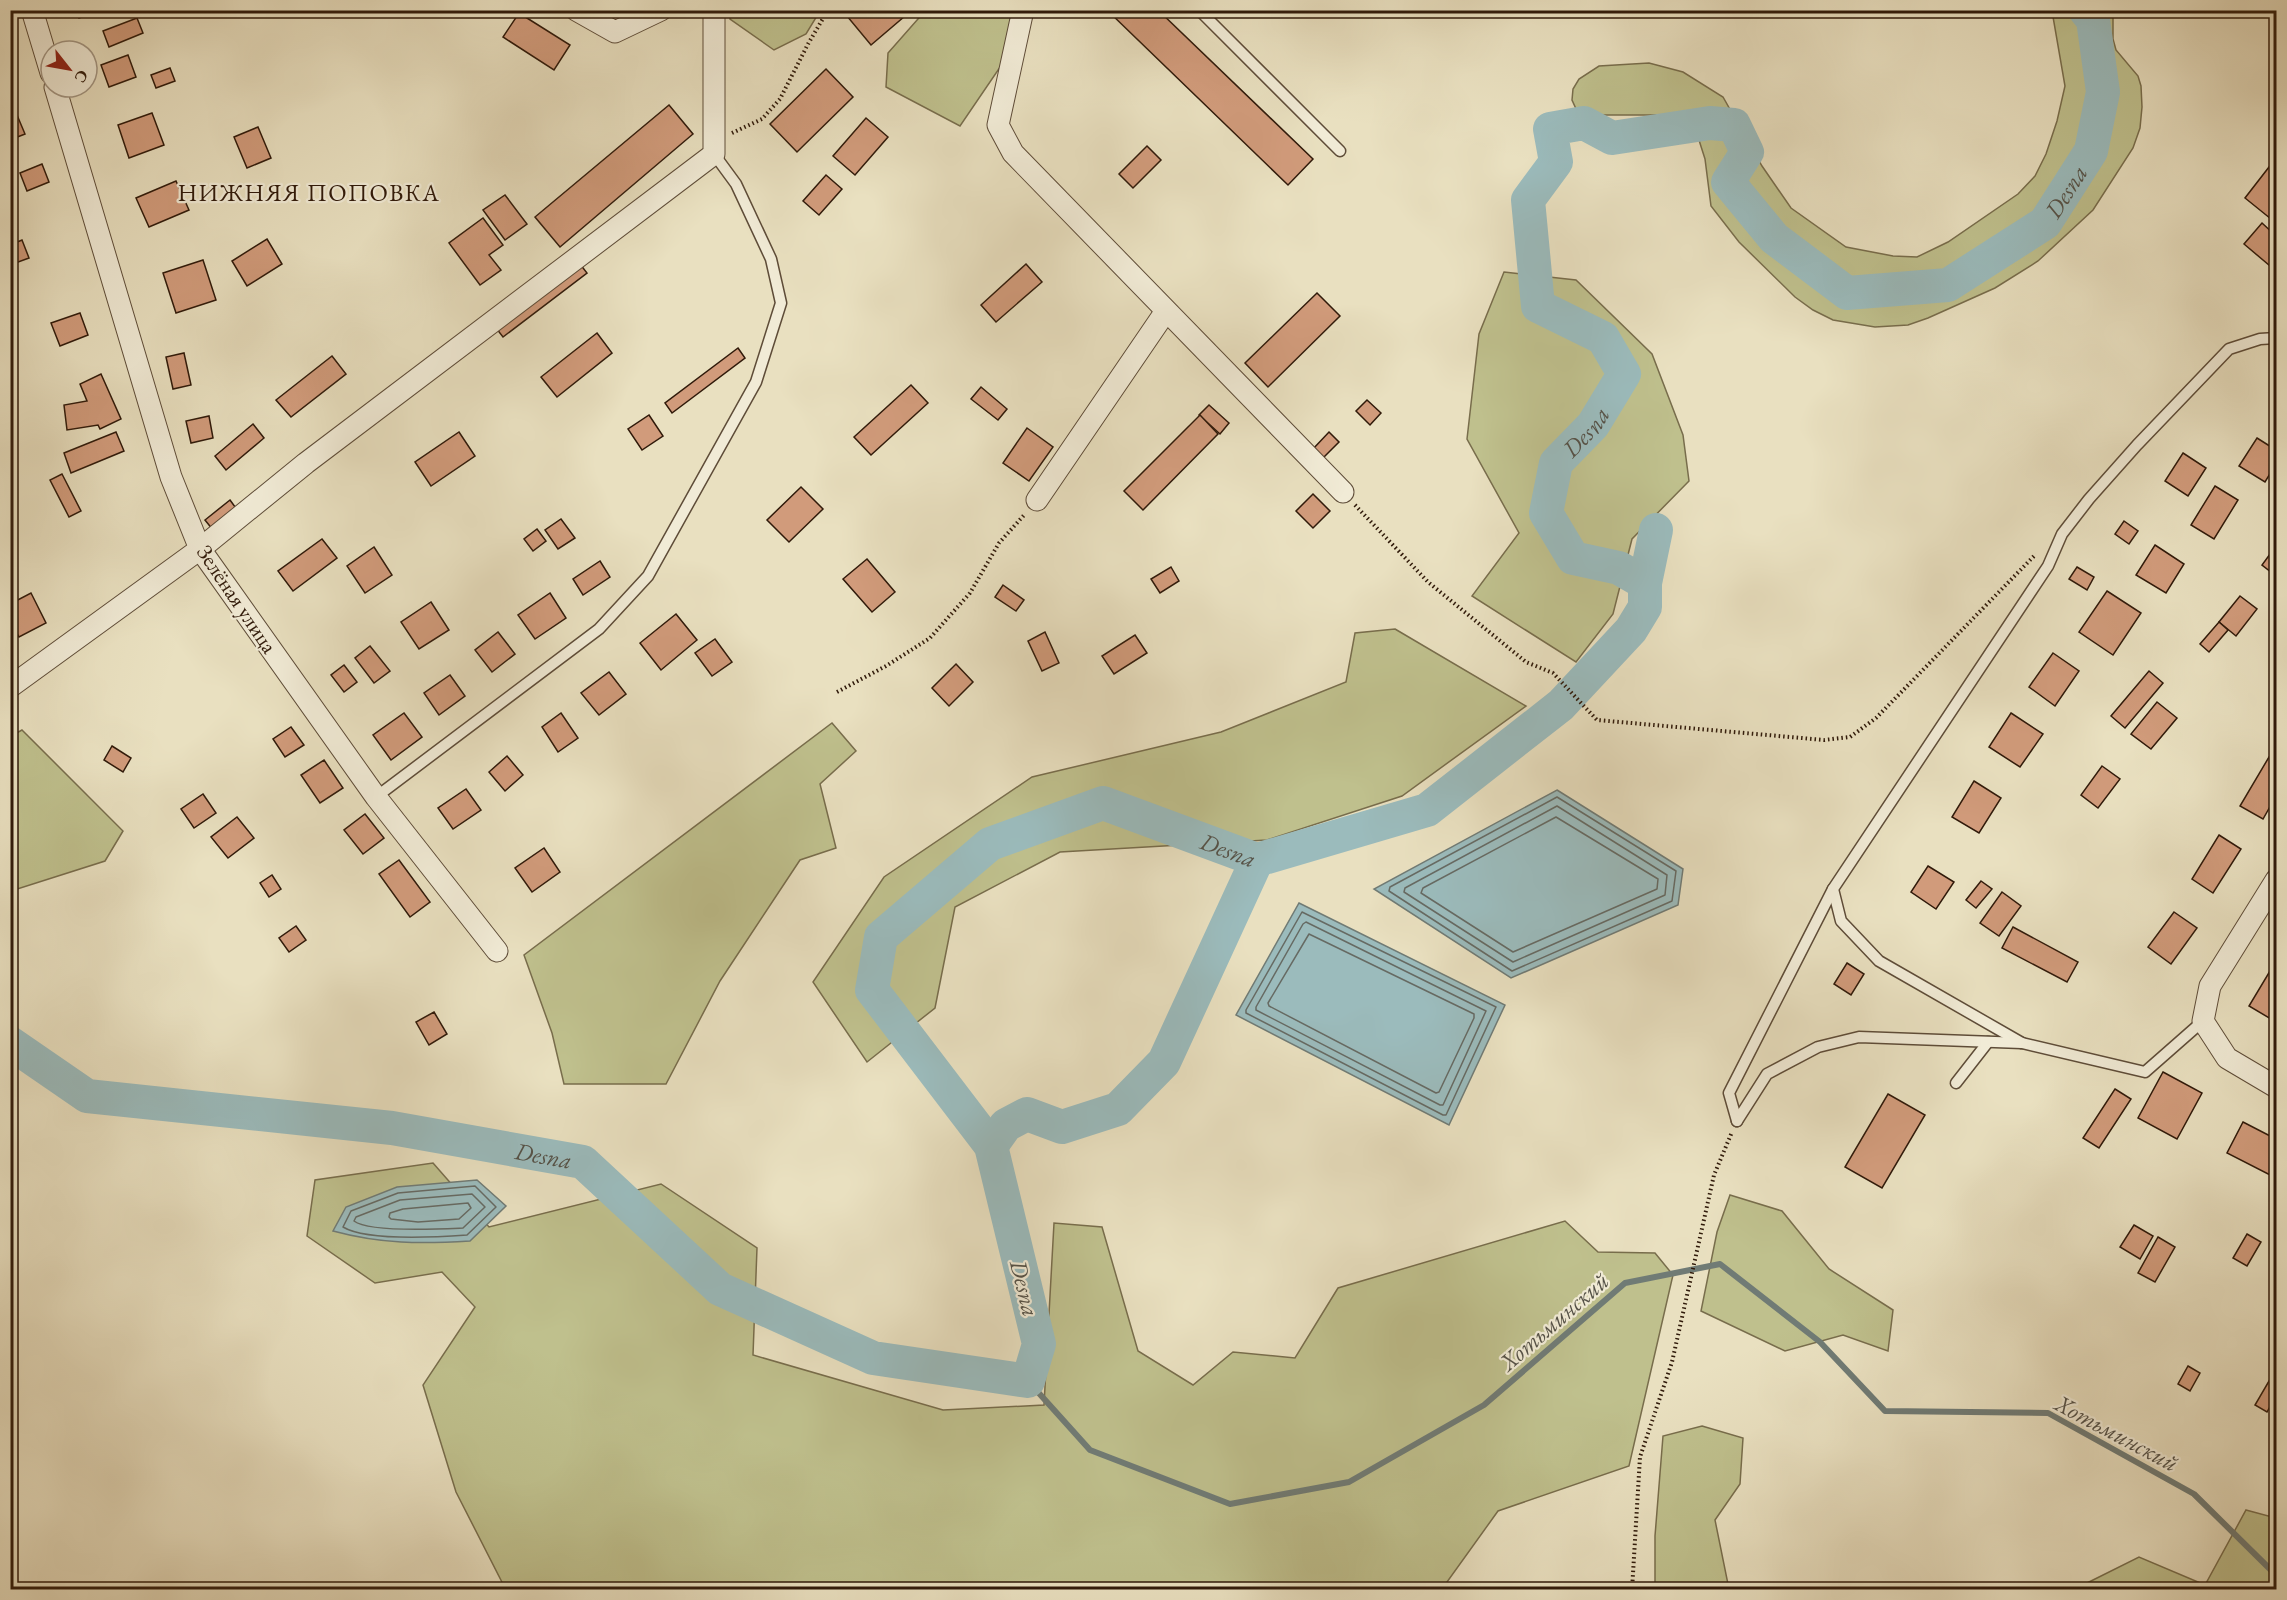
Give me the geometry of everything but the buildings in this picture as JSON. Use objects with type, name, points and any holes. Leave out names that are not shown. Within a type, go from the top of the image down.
[{"type":"street","points":[[32,10],[41,39]]},
{"type":"street","points":[[576,10],[615,32],[661,10]]},
{"type":"street","points":[[10,687],[200,549],[306,463],[714,148],[714,10]]},
{"type":"street","points":[[1023,10],[998,125],[1013,153],[1343,492]]},
{"type":"street","name":"Зелёная улица","points":[[59,99],[171,477],[200,549],[376,797],[497,951]]},
{"type":"street","points":[[1037,500],[1166,311]]},
{"type":"street","points":[[2277,880],[2210,986],[2203,1021],[2227,1058],[2277,1087]]},
{"type":"lane","points":[[1199,10],[1340,151]]},
{"type":"lane","points":[[376,797],[599,629],[648,576],[756,382],[782,303],[771,259],[736,184],[714,148]]},
{"type":"lane","points":[[1737,1120],[1729,1093],[1833,889],[2048,566],[2062,534],[2089,499],[2137,445],[2229,349],[2259,339],[2277,338]]},
{"type":"lane","points":[[1833,889],[1841,921],[1880,961],[2022,1043]]},
{"type":"lane","points":[[1737,1120],[1767,1074],[1818,1047],[1859,1037],[2022,1043],[2145,1072],[2203,1021]]},
{"type":"lane","points":[[1956,1083],[1988,1042]]},
{"type":"path","points":[[714,148],[762,119],[780,99],[828,10]]},
{"type":"path","points":[[1343,492],[1428,582],[1526,662],[1553,673],[1597,720],[1824,740],[1850,737],[1876,718],[2040,550]]},
{"type":"path","points":[[837,692],[886,666],[930,638],[970,593],[999,543],[1037,500]]},
{"type":"path","points":[[1632,1590],[1640,1457],[1672,1362],[1714,1175],[1737,1120]]},
{"type":"green space","points":[[730,10],[820,11],[806,34],[774,50],[730,19]]},
{"type":"green space","points":[[925,11],[1014,11],[1007,57],[960,126],[886,87],[888,53]]},
{"type":"green space","points":[[2052,11],[2109,11],[2113,18],[2113,39],[2116,50],[2138,76],[2141,86],[2140,128],[2133,148],[2093,210],[2038,261],[1995,288],[1908,325],[1875,327],[1833,320],[1813,310],[1795,297],[1739,242],[1711,206],[1705,159],[1698,137],[1682,122],[1661,115],[1587,115],[1577,111],[1572,100],[1573,89],[1579,79],[1599,66],[1649,63],[1683,72],[1723,97],[1762,166],[1791,208],[1846,247],[1893,256],[1917,257],[1948,242],[2018,194],[2035,176],[2046,154],[2057,121],[2065,86]]},
{"type":"green space","points":[[1504,272],[1576,280],[1652,354],[1683,435],[1689,481],[1632,539],[1613,614],[1576,662],[1472,596],[1519,533],[1467,439],[1479,334]]},
{"type":"green space","points":[[1395,629],[1526,706],[1402,796],[1267,840],[1060,852],[955,907],[935,1008],[867,1062],[813,982],[884,877],[1032,777],[1221,732],[1346,682],[1355,633]]},
{"type":"green space","points":[[832,723],[856,751],[820,784],[836,848],[800,860],[720,981],[666,1084],[564,1084],[552,1033],[524,955]]},
{"type":"green space","points":[[22,730],[123,831],[105,861],[11,891],[11,736]]},
{"type":"green space","points":[[433,1163],[489,1227],[661,1184],[757,1248],[753,1355],[943,1410],[1044,1405],[1054,1223],[1102,1227],[1138,1351],[1193,1385],[1233,1352],[1295,1358],[1338,1288],[1565,1221],[1598,1252],[1655,1253],[1673,1275],[1629,1466],[1498,1511],[1442,1589],[885,1590],[859,1587],[857,1590],[506,1590],[456,1492],[423,1385],[475,1307],[442,1272],[375,1283],[307,1236],[315,1180]]},
{"type":"green space","points":[[1730,1195],[1782,1211],[1829,1269],[1893,1310],[1888,1351],[1843,1335],[1785,1351],[1701,1311],[1717,1232]]},
{"type":"green space","points":[[1702,1426],[1743,1438],[1740,1484],[1715,1520],[1729,1589],[1655,1589],[1655,1536],[1663,1436]]},
{"type":"green space","points":[[2246,1510],[2276,1518],[2276,1589],[2084,1589],[2083,1585],[2139,1557],[2205,1585]]},
{"type":"water","points":[[1557,790],[1683,869],[1678,905],[1511,978],[1374,889]]},
{"type":"water","points":[[1299,903],[1505,1005],[1449,1125],[1236,1015]]},
{"type":"water","points":[[477,1180],[506,1206],[470,1241],[401,1242],[333,1231],[346,1207],[397,1187]]},
{"type":"waterway","name":"Desna","points":[[10,1043],[87,1096],[392,1128],[583,1162],[720,1289],[873,1358],[1028,1381],[1039,1344],[991,1146],[872,990],[881,937],[990,844],[1103,803],[1257,860],[1427,810],[1561,705],[1631,630],[1645,607],[1645,583],[1619,568],[1573,558],[1546,513],[1556,463],[1593,425],[1624,374],[1603,338],[1538,306],[1528,200],[1556,162],[1550,129],[1584,123],[1612,138],[1710,123],[1734,125],[1747,152],[1728,182],[1774,238],[1847,293],[1948,285],[2045,223],[2091,151],[2103,92],[2093,20],[2085,10]]},
{"type":"waterway","points":[[1645,583],[1656,530]]},
{"type":"waterway","points":[[991,1146],[1006,1125],[1027,1114],[1062,1127],[1118,1109],[1164,1062],[1257,860]]},
{"type":"waterway","name":"Хотьминский","points":[[1028,1381],[1090,1450],[1230,1504],[1349,1482],[1484,1405],[1625,1283],[1720,1264],[1820,1342],[1885,1411],[2048,1413],[2194,1494],[2276,1575]]},
{"type":"district","name":"НИЖНЯЯ ПОПОВКА","points":[[309,192]]}]
